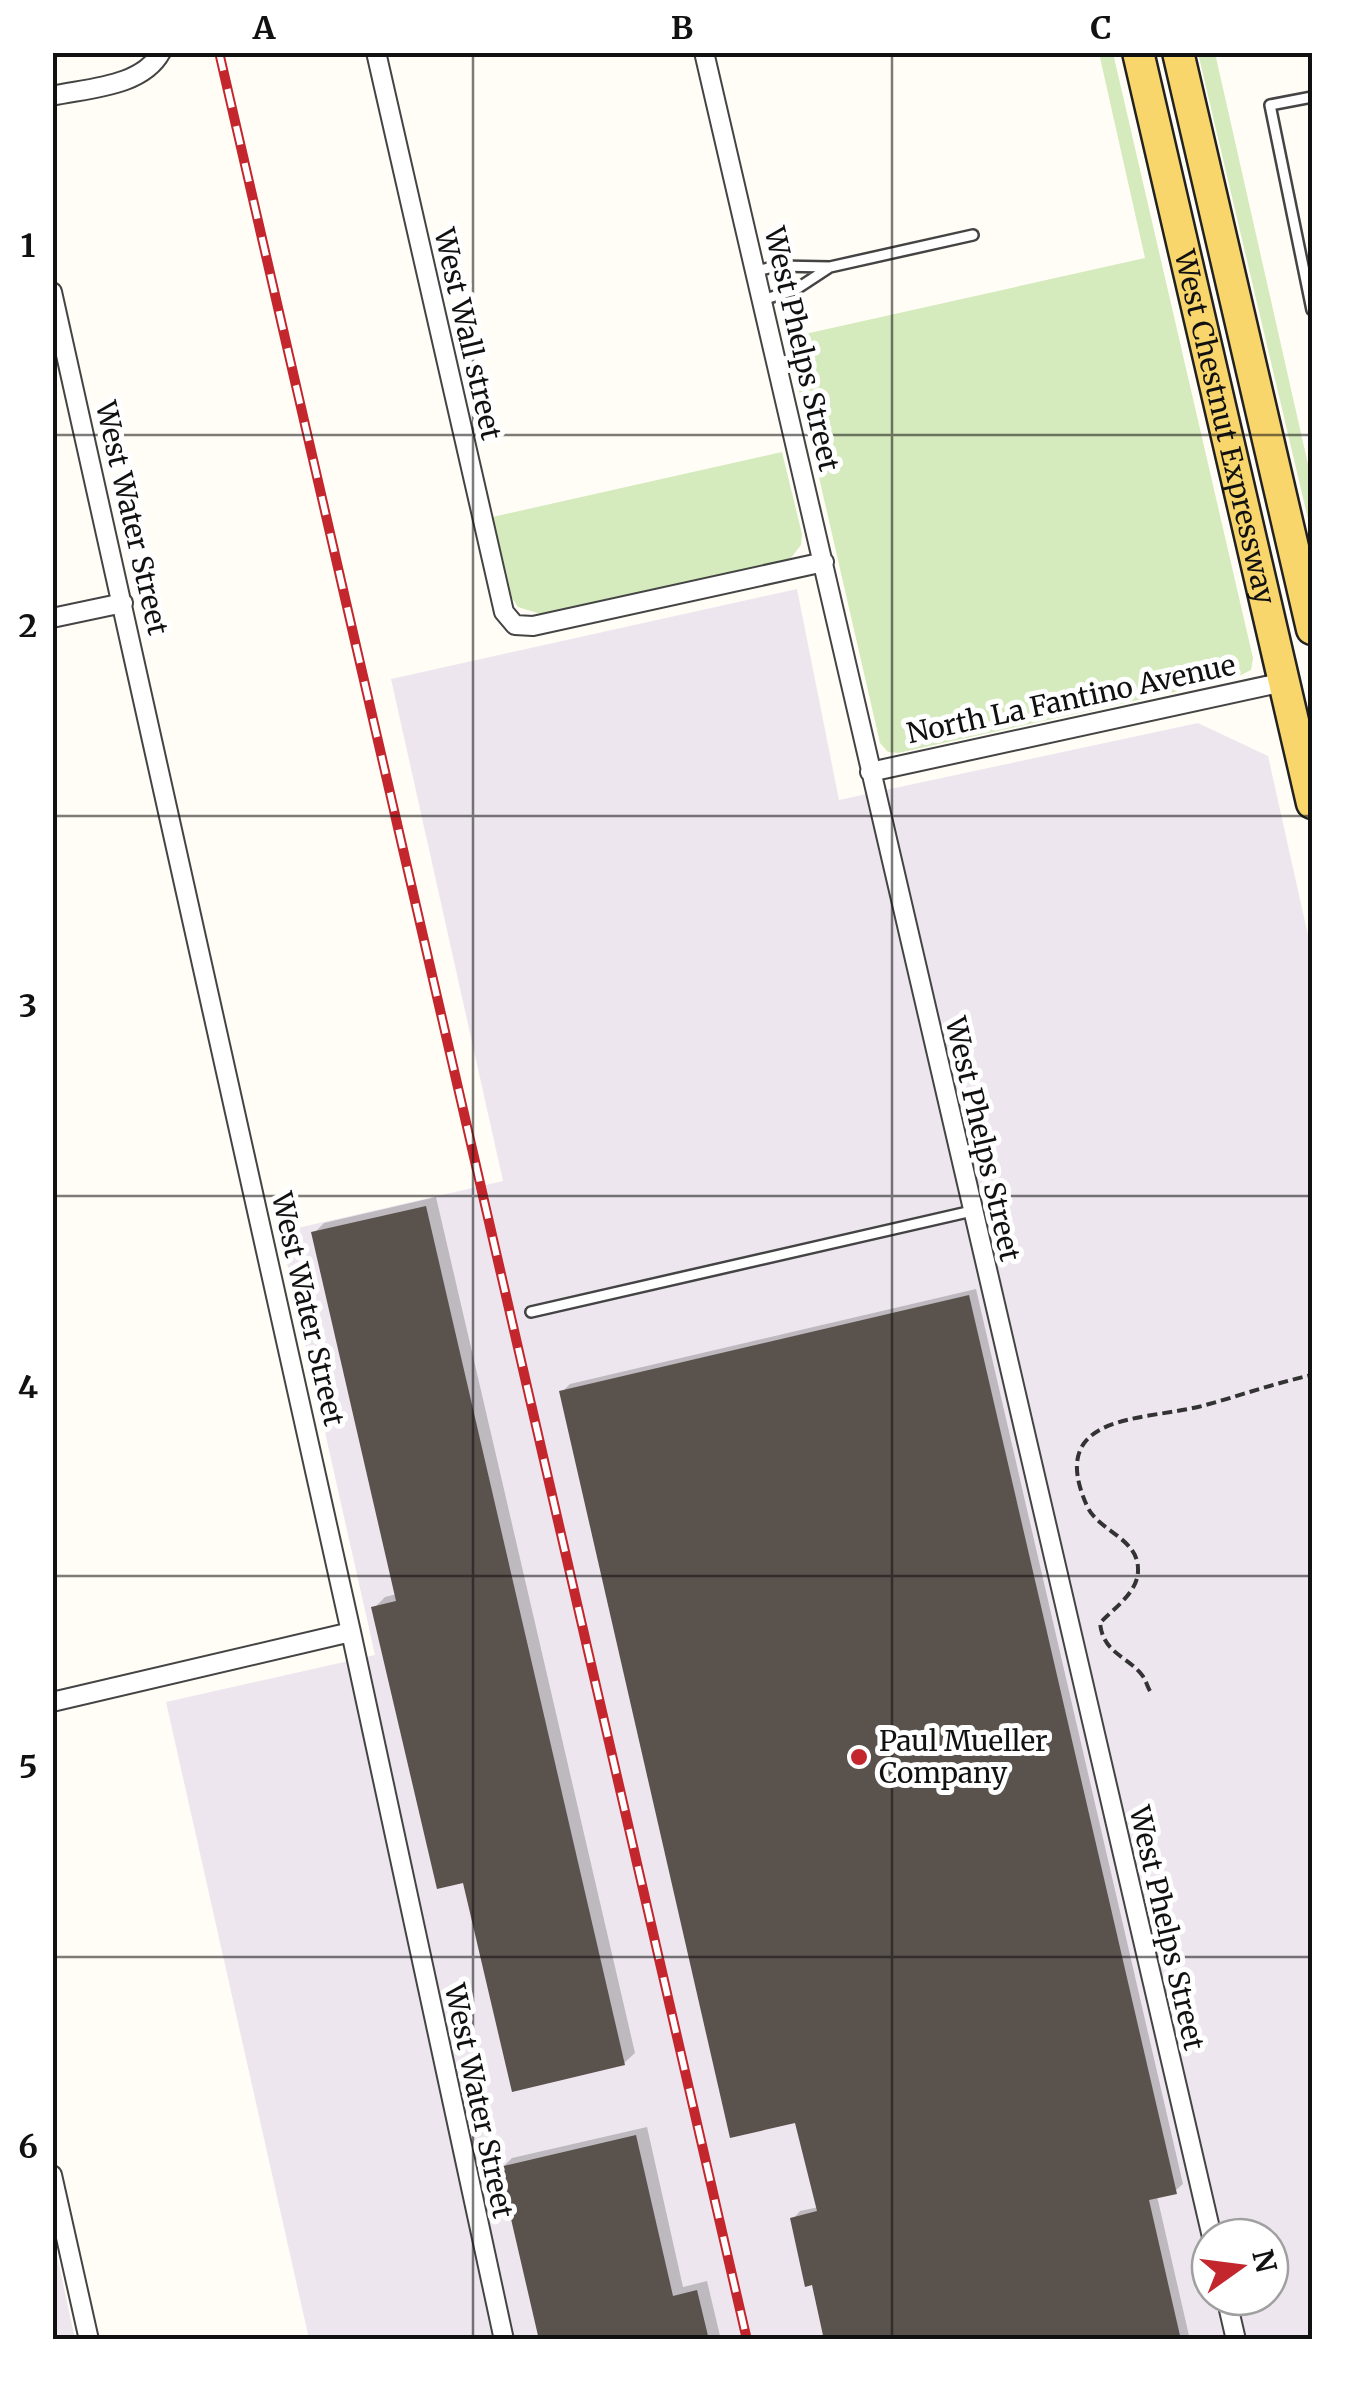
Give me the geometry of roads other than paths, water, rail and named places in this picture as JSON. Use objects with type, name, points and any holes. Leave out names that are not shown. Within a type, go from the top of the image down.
[{"type":"main road","name":"West Chestnut Expressway","points":[[1138,52],[1312,804]]},
{"type":"main road","name":"West Chestnut Expressway","points":[[1178,52],[1312,629]]},
{"type":"street","name":"West Wall street","points":[[376,52],[504,612],[514,625],[533,626],[824,562]]},
{"type":"street","name":"West Phelps Street","points":[[704,52],[1207,2217]]},
{"type":"street","points":[[52,96],[137,76],[156,60]]},
{"type":"street","name":"West Water Street","points":[[52,292],[351,1632],[504,2340]]},
{"type":"street","points":[[52,618],[123,604]]},
{"type":"street","name":"North La Fantino Avenue","points":[[870,772],[1284,682]]},
{"type":"street","points":[[52,1702],[351,1632]]},
{"type":"street","points":[[52,2175],[90,2340]]},
{"type":"lane","points":[[1312,97],[1270,105],[1312,310]]},
{"type":"lane","points":[[756,271],[776,266],[830,267],[974,235]]},
{"type":"lane","points":[[762,300],[796,290],[830,267]]},
{"type":"lane","points":[[530,1312],[972,1211]]},
{"type":"railway","points":[[219,52],[747,2340]]},
{"type":"place","name":"Paul Mueller Company","points":[[859,1757]]}]
